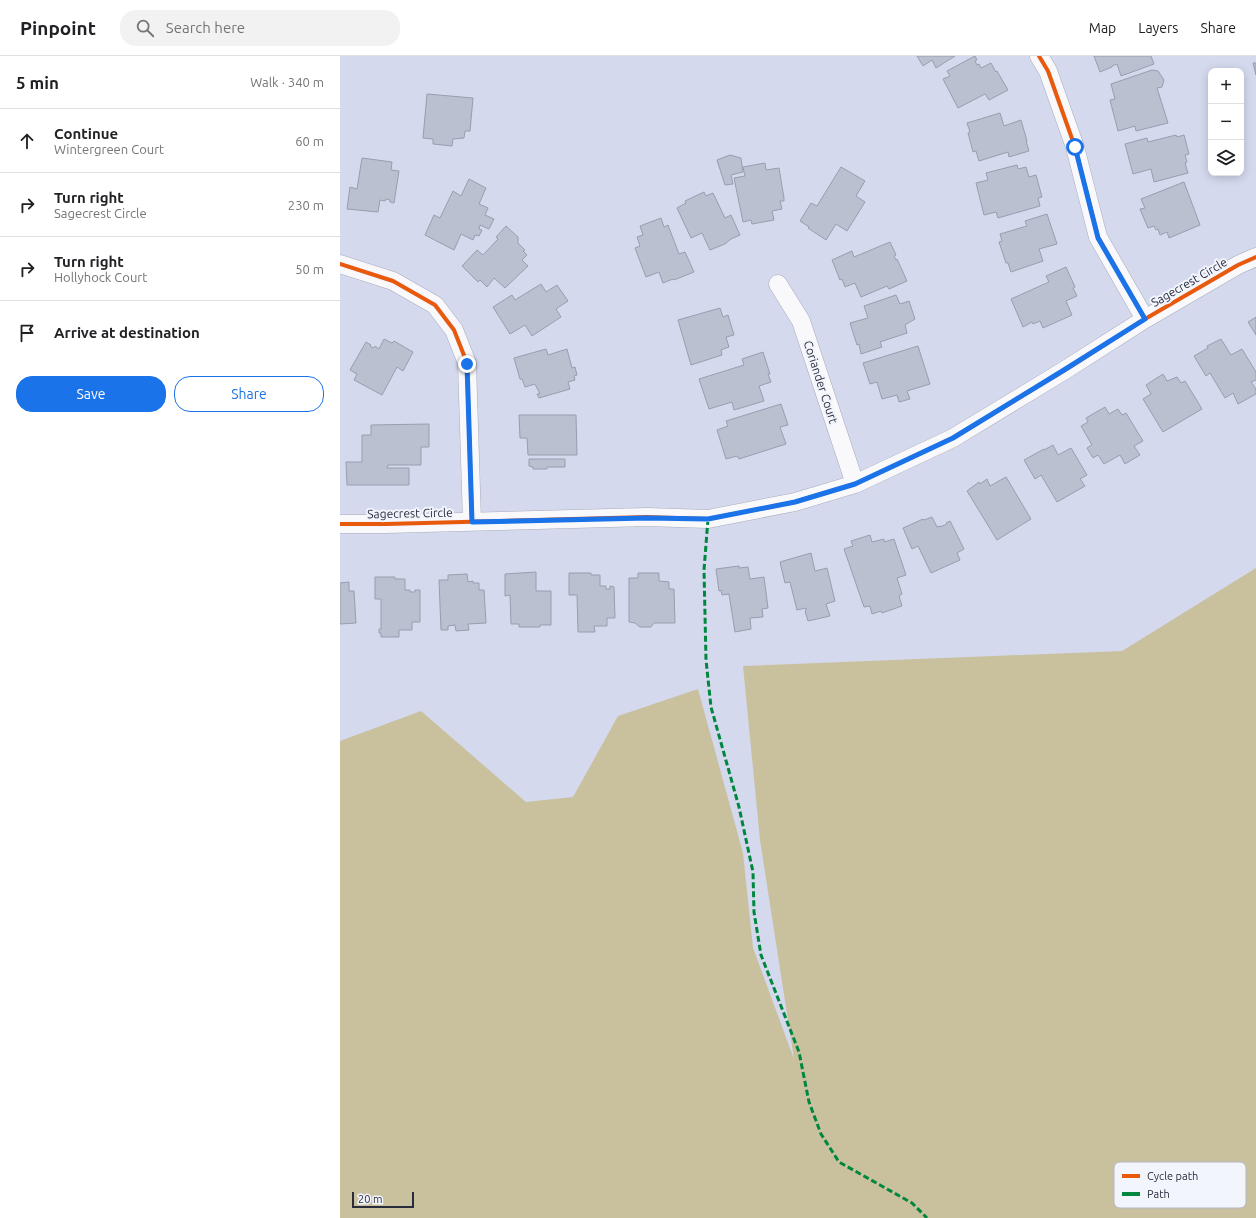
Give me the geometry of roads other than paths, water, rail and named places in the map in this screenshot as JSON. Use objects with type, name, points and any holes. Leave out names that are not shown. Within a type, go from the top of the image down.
[{"type":"street","points":[[1039,56],[1048,71],[1075,147],[1098,238],[1145,319]]},
{"type":"street","name":"Sagecrest Circle","points":[[340,524],[647,518],[708,519],[795,502],[855,484],[953,438],[1145,319],[1238,265],[1256,257]]},
{"type":"street","points":[[340,264],[393,281],[435,305],[454,330],[467,364],[472,522]]},
{"type":"street","name":"Coriander Court","points":[[778,284],[801,321],[855,484]]}]
